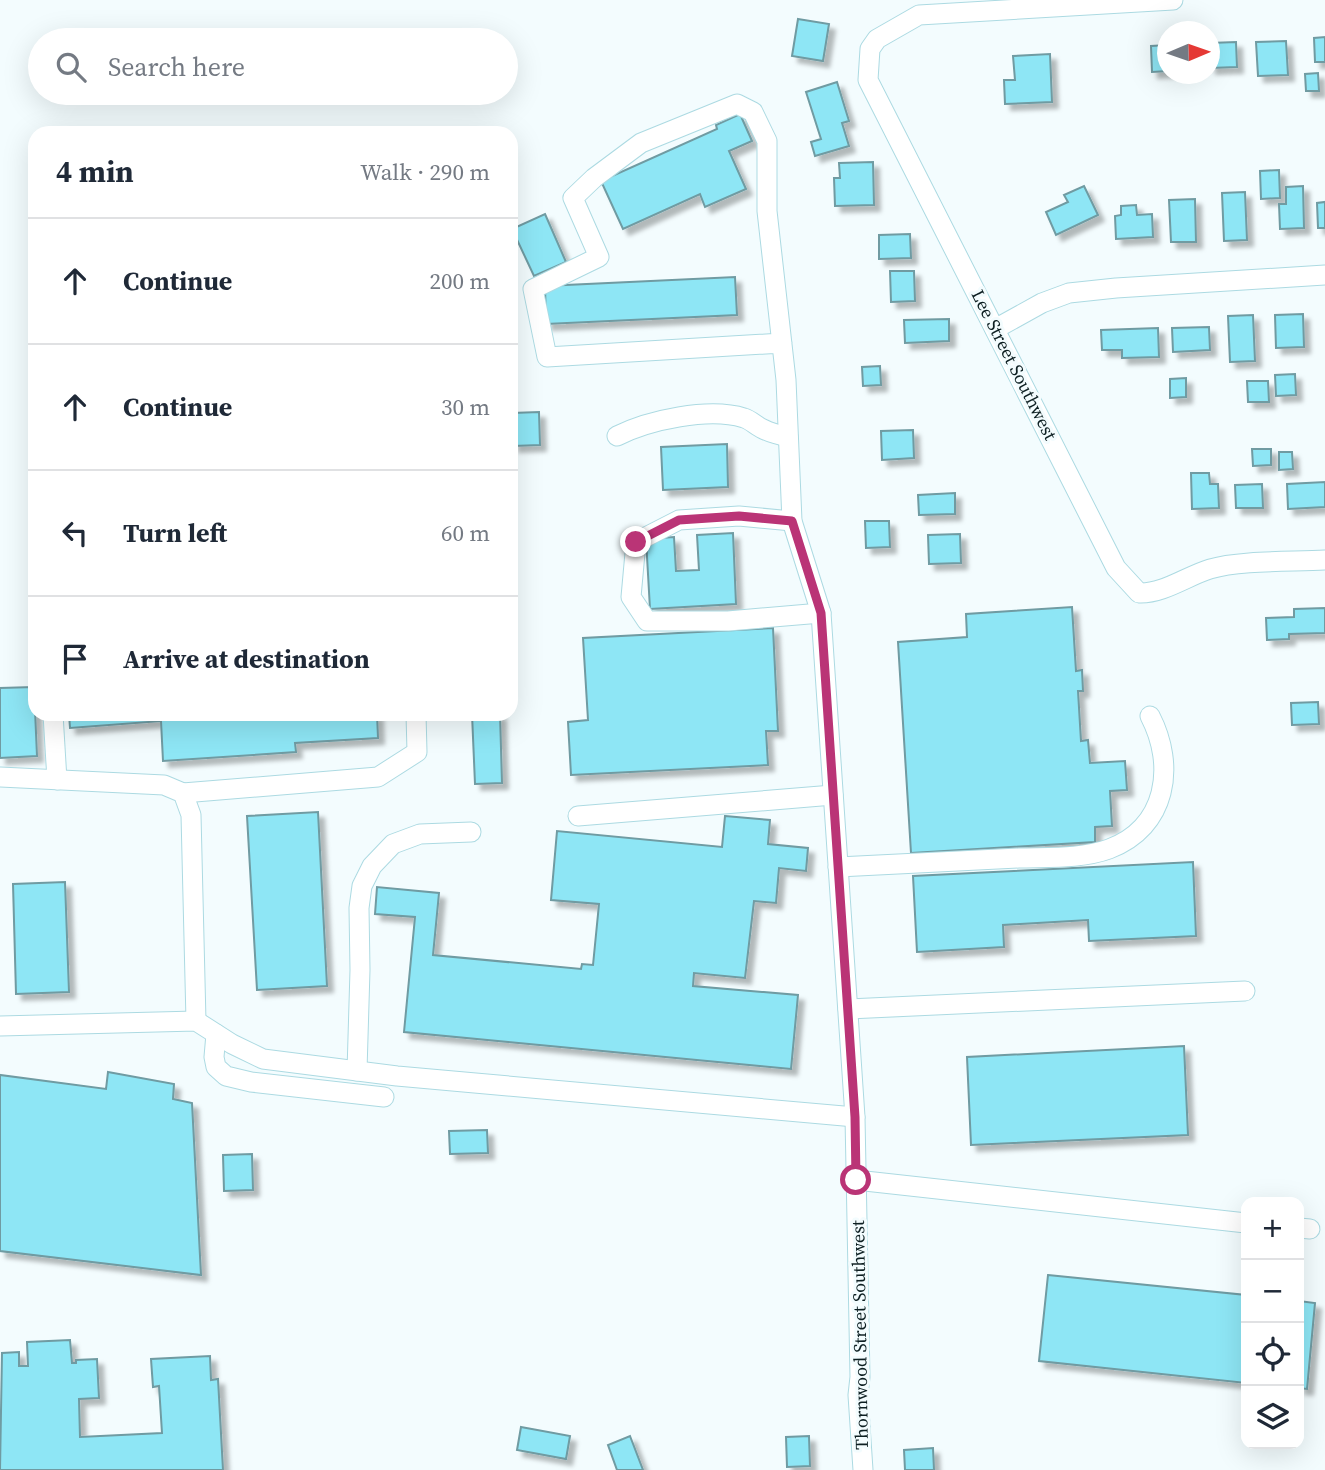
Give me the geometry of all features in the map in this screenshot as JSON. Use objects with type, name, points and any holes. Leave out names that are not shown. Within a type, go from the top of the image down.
[{"type":"street","points":[[915,7],[1173,0]]},
{"type":"street","name":"Lee Street Southwest","points":[[915,7],[870,48],[867,79],[1116,568],[1139,593],[1150,594],[1211,569],[1325,560]]},
{"type":"street","name":"Thornwood Street Southwest","points":[[782,343],[547,357],[533,289],[599,257],[573,198],[594,178],[641,143],[737,104],[753,112],[766,141],[767,211],[782,343],[792,521],[821,613],[855,1117],[858,1395],[863,1470]]},
{"type":"street","points":[[995,329],[1042,303],[1069,293],[1325,275]]},
{"type":"street","points":[[617,436],[667,420],[720,414],[746,418],[760,428],[788,437]]},
{"type":"street","points":[[792,521],[739,516],[679,520],[636,542],[631,597],[647,621],[728,621],[821,613]]},
{"type":"street","points":[[838,867],[1051,857],[1096,853],[1112,848],[1133,835],[1147,822],[1158,806],[1166,763],[1159,732],[1150,716]]},
{"type":"street","points":[[53,721],[57,780]]},
{"type":"street","points":[[0,778],[164,785],[183,793],[378,778],[418,752],[416,721]]},
{"type":"street","points":[[183,793],[191,815],[196,1021]]},
{"type":"street","points":[[578,816],[833,794]]},
{"type":"street","points":[[356,1071],[360,970],[359,908],[362,886],[372,866],[393,844],[420,834],[471,832]]},
{"type":"street","points":[[848,1009],[1245,990]]},
{"type":"street","points":[[0,1026],[196,1021],[263,1059],[356,1071],[855,1117]]},
{"type":"street","points":[[216,1034],[216,1067],[226,1076],[251,1082],[384,1097]]},
{"type":"street","points":[[856,1180],[1241,1222]]},
{"type":"building","points":[[798,19],[829,24],[823,61],[792,56]]},
{"type":"building","points":[[1325,37],[1325,62],[1315,62],[1314,38]]},
{"type":"building","points":[[1286,41],[1288,75],[1258,76],[1256,42]]},
{"type":"building","points":[[1236,42],[1237,67],[1220,68],[1220,43]]},
{"type":"building","points":[[1151,46],[1157,46],[1157,72],[1152,72]]},
{"type":"building","points":[[1050,54],[1052,102],[1005,104],[1004,80],[1015,80],[1013,56]]},
{"type":"building","points":[[1318,73],[1319,91],[1306,91],[1305,74]]},
{"type":"building","points":[[837,82],[849,121],[842,123],[849,146],[815,156],[811,142],[821,139],[806,92]]},
{"type":"building","points":[[740,114],[752,141],[729,151],[746,189],[705,207],[700,194],[623,229],[601,181],[717,129],[716,125]]},
{"type":"building","points":[[873,162],[874,205],[835,206],[834,178],[840,178],[839,163]]},
{"type":"building","points":[[1279,170],[1280,198],[1261,199],[1260,171]]},
{"type":"building","points":[[1084,186],[1098,215],[1056,235],[1046,212],[1068,202],[1064,195]]},
{"type":"building","points":[[1303,186],[1304,228],[1280,229],[1279,204],[1286,204],[1286,187]]},
{"type":"building","points":[[1245,192],[1247,240],[1224,241],[1222,193]]},
{"type":"building","points":[[1195,199],[1196,242],[1171,242],[1169,200]]},
{"type":"building","points":[[1325,202],[1325,228],[1318,228],[1317,203]]},
{"type":"building","points":[[1136,205],[1137,215],[1152,214],[1153,237],[1116,239],[1115,216],[1121,215],[1121,206]]},
{"type":"building","points":[[545,214],[566,262],[534,276],[518,242],[518,226]]},
{"type":"building","points":[[910,234],[911,258],[879,259],[879,235]]},
{"type":"building","points":[[890,271],[914,271],[915,301],[891,302]]},
{"type":"building","points":[[735,277],[737,315],[546,324],[545,286]]},
{"type":"building","points":[[1303,314],[1304,347],[1276,348],[1275,315]]},
{"type":"building","points":[[1253,315],[1255,361],[1230,362],[1228,316]]},
{"type":"building","points":[[949,319],[949,341],[905,343],[904,320]]},
{"type":"building","points":[[1209,327],[1210,350],[1173,352],[1172,328]]},
{"type":"building","points":[[1158,328],[1159,357],[1122,358],[1122,350],[1102,350],[1101,330]]},
{"type":"building","points":[[880,366],[881,385],[863,386],[862,367]]},
{"type":"building","points":[[1295,374],[1296,395],[1276,396],[1275,375]]},
{"type":"building","points":[[1186,378],[1186,397],[1170,398],[1170,379]]},
{"type":"building","points":[[1247,381],[1268,381],[1269,402],[1248,402]]},
{"type":"building","points":[[539,412],[540,445],[518,446],[518,413]]},
{"type":"building","points":[[913,430],[914,458],[882,460],[881,431]]},
{"type":"building","points":[[727,444],[728,487],[663,490],[661,447]]},
{"type":"building","points":[[1252,449],[1271,449],[1271,465],[1253,466]]},
{"type":"building","points":[[1279,452],[1292,452],[1293,469],[1279,470]]},
{"type":"building","points":[[1191,473],[1209,473],[1210,484],[1218,484],[1219,508],[1192,509]]},
{"type":"building","points":[[1325,482],[1325,507],[1288,509],[1287,484]]},
{"type":"building","points":[[1262,484],[1263,508],[1236,508],[1235,485]]},
{"type":"building","points":[[955,493],[955,514],[919,515],[918,495]]},
{"type":"building","points":[[865,521],[889,521],[890,547],[866,548]]},
{"type":"building","points":[[733,533],[736,604],[650,609],[646,539],[674,537],[676,571],[699,570],[697,535]]},
{"type":"building","points":[[960,534],[961,563],[929,564],[928,535]]},
{"type":"building","points":[[1072,607],[1076,671],[1082,670],[1083,691],[1078,691],[1081,741],[1088,740],[1090,763],[1125,761],[1127,790],[1110,791],[1112,826],[1095,827],[1095,842],[911,853],[898,642],[967,637],[966,614]]},
{"type":"building","points":[[1325,608],[1325,633],[1289,634],[1289,639],[1267,640],[1266,618],[1294,617],[1294,609]]},
{"type":"building","points":[[773,628],[778,731],[766,731],[768,765],[571,775],[568,722],[588,720],[583,638]]},
{"type":"building","points":[[28,687],[28,721],[35,721],[37,756],[0,758],[0,688]]},
{"type":"building","points":[[1318,702],[1319,724],[1292,725],[1291,703]]},
{"type":"building","points":[[70,721],[161,721],[70,728]]},
{"type":"building","points":[[161,721],[377,721],[378,738],[295,743],[296,752],[163,761]]},
{"type":"building","points":[[472,721],[500,721],[502,783],[475,784]]},
{"type":"building","points":[[318,812],[327,986],[257,990],[247,816]]},
{"type":"building","points":[[725,816],[770,820],[768,844],[808,848],[806,871],[779,868],[776,903],[754,901],[745,978],[694,973],[693,986],[798,995],[791,1069],[404,1032],[415,917],[375,914],[377,887],[439,893],[433,955],[581,969],[582,964],[593,965],[599,904],[551,900],[557,831],[722,847]]},
{"type":"building","points":[[1193,862],[1196,936],[1089,941],[1088,920],[1003,925],[1004,947],[917,952],[913,876]]},
{"type":"building","points":[[65,882],[69,992],[16,994],[13,884]]},
{"type":"building","points":[[1184,1046],[1188,1135],[971,1145],[967,1057]]},
{"type":"building","points":[[108,1072],[174,1084],[173,1099],[192,1103],[201,1275],[0,1251],[0,1075],[106,1089]]},
{"type":"building","points":[[487,1130],[488,1153],[450,1154],[449,1131]]},
{"type":"building","points":[[252,1154],[253,1190],[224,1191],[223,1155]]},
{"type":"building","points":[[1048,1275],[1241,1294],[1241,1382],[1039,1361]]},
{"type":"building","points":[[1304,1302],[1315,1303],[1307,1389],[1304,1389]]},
{"type":"building","points":[[70,1340],[72,1363],[76,1363],[76,1360],[97,1359],[99,1398],[79,1399],[80,1437],[162,1433],[159,1386],[153,1387],[151,1359],[210,1356],[211,1380],[218,1379],[223,1470],[0,1470],[2,1353],[19,1352],[19,1366],[28,1366],[27,1342]]},
{"type":"building","points":[[521,1427],[570,1436],[566,1459],[517,1450]]},
{"type":"building","points":[[630,1436],[643,1470],[617,1470],[608,1445]]},
{"type":"building","points":[[809,1436],[810,1466],[787,1467],[786,1437]]},
{"type":"building","points":[[933,1448],[934,1470],[905,1470],[904,1450]]},
{"type":"route","points":[[636,542],[679,520],[739,516],[792,521],[821,613],[855,1117],[856,1180]]}]
